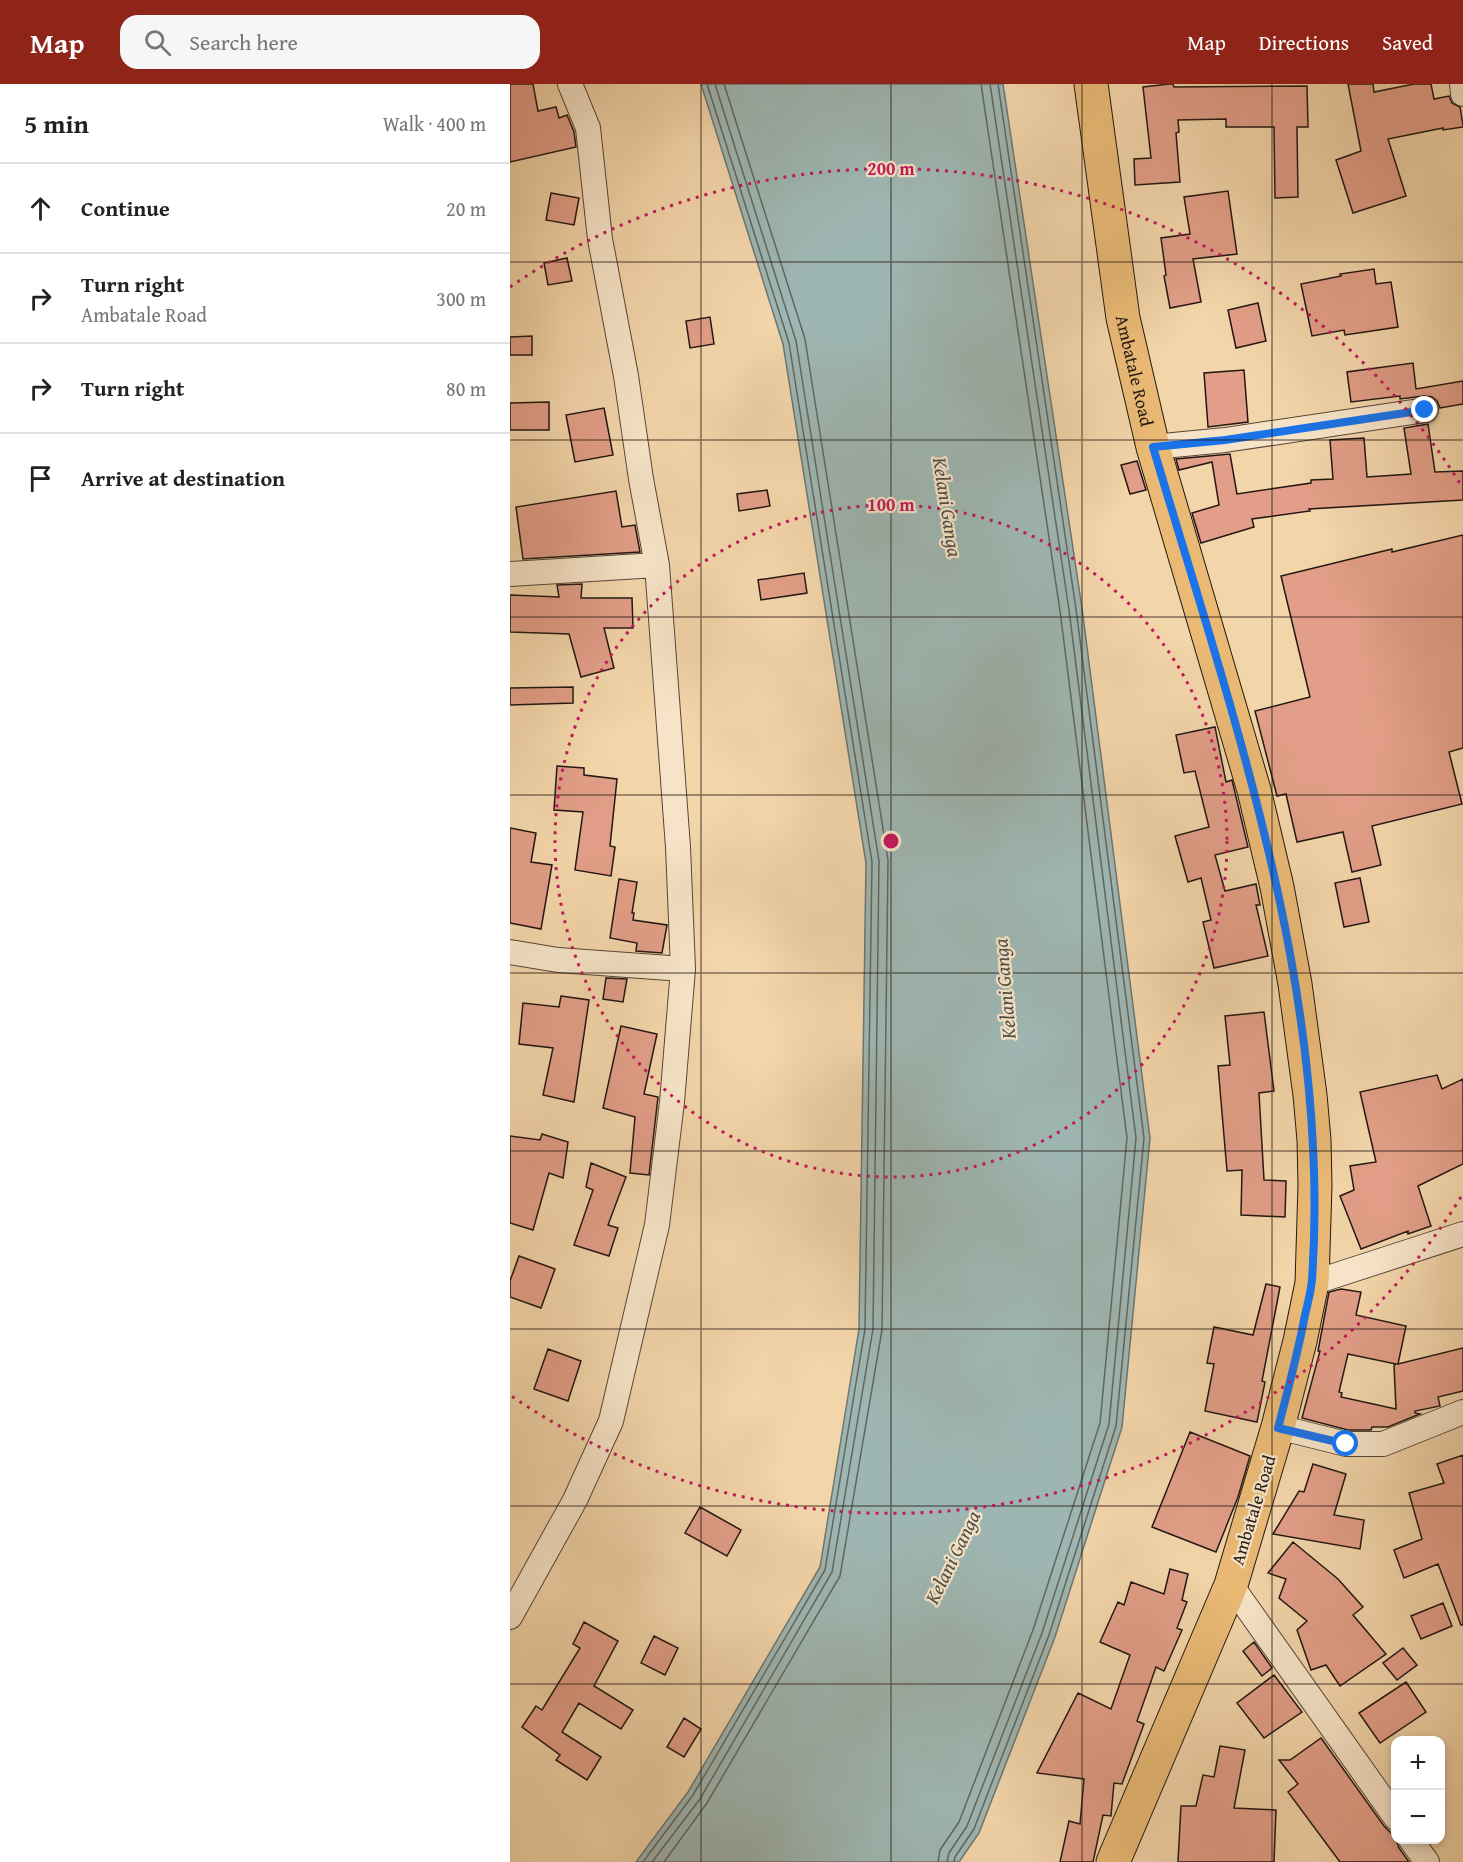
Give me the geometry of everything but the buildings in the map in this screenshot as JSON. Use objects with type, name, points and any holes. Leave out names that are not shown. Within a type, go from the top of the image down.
[{"type":"main road","name":"Ambatale Road","points":[[1091,84],[1123,318],[1153,447],[1254,790],[1279,898],[1295,984],[1314,1140],[1315,1185],[1312,1283],[1278,1428],[1231,1585],[1113,1862]]},
{"type":"street","points":[[510,1617],[575,1500],[611,1421],[657,1225],[672,1102],[683,969],[678,846],[657,566],[626,376],[600,240],[588,128],[570,84]]},
{"type":"street","points":[[1462,84],[1463,94]]},
{"type":"street","points":[[1153,447],[1225,440],[1425,410]]},
{"type":"street","points":[[510,574],[657,566]]},
{"type":"street","points":[[510,952],[558,960],[683,969]]},
{"type":"street","points":[[1312,1283],[1463,1234]]},
{"type":"street","points":[[1278,1428],[1346,1444],[1383,1444],[1463,1412]]},
{"type":"street","points":[[1231,1585],[1391,1812]]},
{"type":"street","points":[[1414,1844],[1427,1862]]},
{"type":"water","name":"Kelani Ganga","points":[[701,84],[1003,84],[1082,608],[1150,1138],[1122,1427],[1055,1637],[979,1833],[959,1862],[636,1862],[688,1792],[820,1567],[859,1329],[866,863],[783,344]]},
{"type":"route","points":[[1346,1444],[1278,1428],[1312,1283],[1315,1185],[1310,1095],[1295,984],[1277,887],[1254,790],[1153,447],[1225,440],[1425,410]]}]
